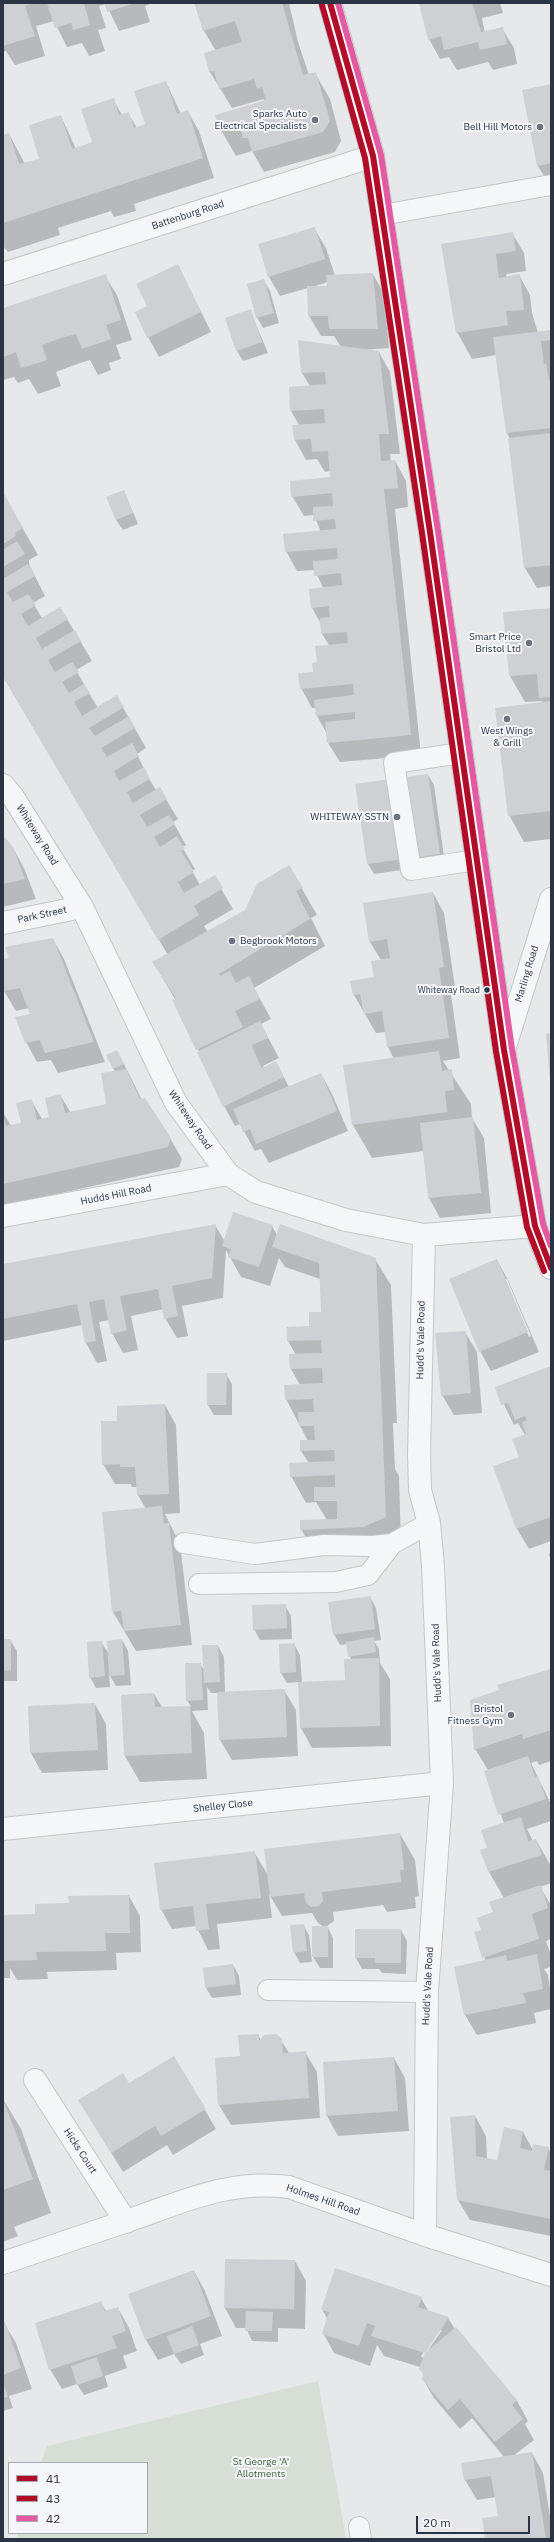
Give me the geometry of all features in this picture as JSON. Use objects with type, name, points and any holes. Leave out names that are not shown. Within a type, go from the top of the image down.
[{"type":"main road","points":[[330,3],[373,156],[429,524],[460,753],[504,1050],[535,1226],[551,1268]]},
{"type":"street","name":"Battenburg Road","points":[[3,274],[373,156]]},
{"type":"street","name":"Whiteway Road","points":[[3,785],[13,797],[82,907],[167,1086],[196,1132],[228,1174],[256,1192],[346,1220],[424,1235],[535,1226]]},
{"type":"street","name":"Marling Road","points":[[504,1050],[551,899]]},
{"type":"street","name":"Park Street","points":[[3,923],[82,907]]},
{"type":"street","name":"Hudds Hill Road","points":[[3,1216],[228,1174]]},
{"type":"street","name":"Hudd's Vale Road","points":[[424,1235],[419,1455],[420,1490],[429,1523],[433,1565],[442,1783],[427,1992],[425,2235]]},
{"type":"street","name":"Shelley Close","points":[[3,1830],[442,1783]]},
{"type":"street","points":[[3,1826],[3,1843]]},
{"type":"street","name":"Hicks Court","points":[[35,2080],[126,2222]]},
{"type":"street","name":"Holmes Hill Road","points":[[3,2263],[126,2222],[206,2193],[242,2185],[266,2184],[289,2187],[550,2279]]},
{"type":"lane","points":[[382,215],[551,185]]},
{"type":"lane","points":[[460,753],[394,763],[411,870],[476,860]]},
{"type":"lane","points":[[199,1584],[336,1582],[368,1575],[392,1544],[429,1523]]},
{"type":"lane","points":[[184,1542],[255,1554],[324,1545],[372,1546],[392,1544]]},
{"type":"lane","points":[[268,1990],[427,1992]]},
{"type":"green space","name":"St George 'A' Allotments","points":[[318,2381],[346,2539],[19,2539],[17,2534],[148,2534],[148,2462],[41,2462],[47,2446]]},
{"type":"building","points":[[3,3],[33,3],[25,6],[35,36],[3,46]]},
{"type":"building","points":[[47,3],[84,3],[90,25],[73,30],[71,23],[55,28]]},
{"type":"building","points":[[104,3],[135,3],[107,12]]},
{"type":"building","points":[[194,3],[282,3],[303,75],[316,72],[330,121],[323,132],[252,152],[248,138],[243,138],[239,124],[220,130],[215,115],[266,100],[262,87],[257,89],[254,79],[219,89],[214,71],[209,72],[204,53],[242,42],[235,21],[203,31]]},
{"type":"building","points":[[419,3],[472,3],[481,32],[503,27],[507,44],[480,50],[478,42],[444,50],[441,36],[428,40]]},
{"type":"building","points":[[166,81],[177,114],[188,110],[203,158],[3,223],[3,135],[9,133],[19,164],[39,159],[29,125],[61,115],[72,149],[92,142],[81,109],[114,98],[119,115],[129,112],[134,128],[145,124],[134,91]]},
{"type":"building","name":"Bell Hill Motors","points":[[551,84],[551,163],[537,166],[522,90]]},
{"type":"building","points":[[315,227],[325,259],[268,277],[258,244]]},
{"type":"building","points":[[513,232],[516,251],[496,254],[499,278],[520,274],[524,310],[506,311],[508,325],[456,333],[441,244]]},
{"type":"building","points":[[178,264],[201,312],[147,338],[135,312],[147,306],[136,284]]},
{"type":"building","points":[[373,273],[378,329],[329,329],[328,316],[308,316],[307,286],[327,286],[326,275]]},
{"type":"building","points":[[106,274],[121,320],[106,325],[111,339],[82,349],[76,334],[61,338],[42,345],[47,360],[21,368],[16,352],[3,357],[3,308]]},
{"type":"building","points":[[264,279],[274,313],[256,318],[247,284]]},
{"type":"building","points":[[251,309],[262,342],[236,351],[225,318]]},
{"type":"building","points":[[551,330],[551,340],[541,341],[544,364],[546,363],[549,380],[551,380],[551,428],[506,433],[493,337]]},
{"type":"building","points":[[298,340],[379,351],[389,434],[379,434],[381,461],[395,460],[398,488],[384,489],[411,735],[327,743],[325,722],[355,719],[355,712],[316,716],[314,700],[354,695],[353,684],[300,689],[298,673],[313,672],[312,663],[317,662],[315,646],[348,643],[347,632],[321,634],[320,618],[330,617],[329,606],[311,608],[309,589],[342,585],[341,573],[314,576],[313,561],[338,559],[337,548],[285,552],[283,534],[336,529],[335,519],[313,521],[313,507],[333,506],[332,493],[291,497],[290,481],[330,477],[328,451],[312,452],[311,439],[294,440],[292,425],[325,423],[324,409],[290,411],[289,387],[326,384],[325,372],[301,373]]},
{"type":"building","points":[[551,433],[551,565],[524,568],[508,438]]},
{"type":"building","points":[[124,490],[133,513],[116,520],[106,497]]},
{"type":"building","points":[[3,492],[23,528],[15,533],[16,536],[3,544]]},
{"type":"building","points":[[17,541],[25,554],[3,567],[3,550]]},
{"type":"building","points":[[28,564],[35,576],[7,592],[13,602],[28,594],[36,605],[21,614],[28,626],[60,607],[68,619],[36,638],[42,649],[75,630],[81,641],[48,660],[55,672],[72,662],[79,672],[62,682],[69,693],[84,684],[90,693],[74,702],[82,716],[117,695],[124,707],[89,728],[95,736],[129,716],[135,728],[101,748],[107,757],[132,743],[139,756],[114,771],[119,781],[144,767],[150,779],[127,792],[133,803],[160,787],[167,799],[140,815],[147,827],[169,815],[175,824],[154,837],[160,847],[177,836],[185,849],[181,851],[194,872],[178,882],[184,893],[215,875],[223,888],[194,906],[199,915],[158,940],[3,677],[3,579]]},
{"type":"building","name":"Smart Price Bristol Ltd","points":[[551,608],[551,697],[539,698],[537,674],[509,676],[503,612]]},
{"type":"building","points":[[551,701],[551,811],[508,816],[495,708]]},
{"type":"building","points":[[428,774],[440,854],[367,864],[355,784]]},
{"type":"building","points":[[3,835],[13,847],[25,879],[3,884]]},
{"type":"building","name":"Begbrook Motors","points":[[289,865],[303,888],[296,891],[310,919],[219,974],[220,976],[230,971],[236,983],[249,976],[260,999],[235,1011],[243,1027],[196,1050],[172,1000],[176,998],[152,962],[245,910],[257,884]]},
{"type":"building","points":[[433,892],[444,967],[439,968],[449,1038],[387,1047],[382,1011],[364,1014],[360,994],[353,995],[350,981],[374,977],[371,961],[390,958],[387,939],[369,942],[363,903]]},
{"type":"building","points":[[53,938],[94,1042],[45,1053],[40,1040],[25,1043],[15,1017],[30,1014],[20,988],[3,991],[3,959],[9,958],[5,947]]},
{"type":"building","points":[[260,1021],[268,1038],[252,1045],[255,1054],[262,1068],[276,1061],[284,1077],[223,1107],[197,1052]]},
{"type":"building","points":[[551,1033],[551,1081],[550,1081],[546,1034]]},
{"type":"building","points":[[117,1050],[124,1064],[113,1069],[106,1055]]},
{"type":"building","points":[[439,1051],[442,1071],[452,1069],[454,1090],[445,1091],[447,1112],[352,1125],[343,1065]]},
{"type":"building","points":[[126,1069],[140,1099],[145,1098],[171,1138],[168,1147],[3,1184],[3,1116],[6,1126],[21,1123],[16,1103],[32,1099],[37,1120],[49,1117],[45,1098],[61,1094],[65,1113],[106,1104],[101,1073]]},
{"type":"building","points":[[321,1073],[337,1111],[256,1144],[250,1129],[243,1132],[233,1109]]},
{"type":"building","points":[[473,1117],[481,1193],[428,1198],[420,1123]]},
{"type":"building","points":[[233,1212],[273,1225],[259,1267],[228,1257],[231,1249],[222,1246]]},
{"type":"building","points":[[216,1224],[212,1278],[172,1286],[178,1316],[164,1319],[158,1289],[120,1296],[127,1330],[111,1334],[104,1299],[89,1302],[96,1341],[85,1343],[77,1304],[3,1319],[3,1264]]},
{"type":"building","points":[[280,1224],[376,1258],[386,1517],[363,1527],[300,1530],[300,1520],[337,1519],[337,1501],[314,1501],[314,1487],[335,1487],[335,1475],[290,1477],[289,1463],[335,1461],[334,1450],[300,1451],[300,1440],[315,1440],[314,1426],[299,1426],[298,1412],[314,1412],[313,1399],[285,1400],[284,1385],[323,1383],[322,1368],[290,1369],[289,1354],[322,1353],[321,1340],[287,1341],[287,1327],[309,1326],[309,1312],[321,1312],[319,1263],[272,1247]]},
{"type":"building","points":[[497,1259],[528,1332],[479,1352],[449,1279]]},
{"type":"building","points":[[466,1331],[471,1393],[441,1396],[435,1333]]},
{"type":"building","points":[[551,1366],[551,1517],[516,1529],[493,1466],[519,1457],[512,1439],[526,1434],[522,1422],[527,1420],[525,1416],[515,1420],[508,1403],[501,1405],[495,1387]]},
{"type":"building","points":[[207,1373],[227,1373],[226,1405],[207,1405]]},
{"type":"building","points":[[165,1404],[169,1494],[137,1495],[135,1467],[120,1467],[120,1464],[102,1465],[101,1421],[117,1421],[117,1406]]},
{"type":"building","points":[[162,1506],[164,1523],[169,1523],[181,1625],[124,1631],[121,1611],[112,1612],[102,1512]]},
{"type":"building","points":[[371,1596],[375,1629],[333,1635],[328,1602]]},
{"type":"building","points":[[286,1604],[287,1628],[253,1630],[252,1605]]},
{"type":"building","points":[[374,1637],[376,1652],[348,1657],[346,1642]]},
{"type":"building","points":[[3,1639],[11,1639],[11,1670],[3,1671]]},
{"type":"building","points":[[122,1639],[125,1675],[109,1676],[107,1641]]},
{"type":"building","points":[[102,1641],[105,1676],[89,1678],[87,1642]]},
{"type":"building","points":[[295,1643],[296,1672],[280,1673],[279,1644]]},
{"type":"building","points":[[202,1645],[218,1645],[220,1682],[204,1683]]},
{"type":"building","points":[[379,1658],[380,1726],[300,1728],[298,1682],[345,1680],[344,1659]]},
{"type":"building","points":[[185,1663],[201,1663],[203,1700],[186,1701]]},
{"type":"building","name":"Bristol Fitness Gym","points":[[551,1669],[551,1730],[523,1739],[522,1734],[474,1750],[470,1700],[499,1690],[497,1685]]},
{"type":"building","points":[[285,1689],[287,1737],[219,1740],[217,1692]]},
{"type":"building","points":[[154,1693],[155,1707],[190,1706],[192,1753],[124,1756],[121,1695]]},
{"type":"building","points":[[95,1703],[98,1750],[30,1753],[28,1706]]},
{"type":"building","points":[[528,1756],[535,1777],[538,1776],[546,1799],[498,1815],[484,1771]]},
{"type":"building","points":[[521,1817],[528,1841],[536,1839],[542,1855],[488,1872],[480,1850],[487,1848],[481,1830]]},
{"type":"building","points":[[400,1833],[404,1870],[400,1870],[401,1882],[322,1892],[323,1901],[319,1906],[311,1907],[306,1903],[304,1893],[270,1897],[264,1849]]},
{"type":"building","points":[[255,1851],[261,1898],[206,1904],[209,1929],[196,1931],[193,1906],[160,1910],[154,1863]]},
{"type":"building","points":[[541,1885],[548,1908],[532,1914],[539,1939],[482,1958],[474,1932],[481,1930],[477,1918],[493,1912],[489,1902]]},
{"type":"building","points":[[129,1895],[130,1933],[105,1933],[106,1951],[36,1952],[37,1960],[3,1961],[3,1915],[35,1914],[35,1904],[69,1903],[68,1896]]},
{"type":"building","points":[[304,1924],[307,1951],[293,1953],[290,1925]]},
{"type":"building","points":[[312,1926],[328,1926],[328,1957],[312,1957]]},
{"type":"building","points":[[355,1929],[401,1929],[401,1963],[375,1963],[375,1958],[355,1958]]},
{"type":"building","points":[[537,1954],[543,1989],[523,1993],[526,2003],[464,2015],[454,1967],[506,1955],[507,1961]]},
{"type":"building","points":[[233,1964],[236,1984],[205,1988],[203,1968]]},
{"type":"building","points":[[259,2034],[259,2041],[264,2035],[276,2034],[282,2039],[283,2053],[306,2051],[309,2098],[218,2105],[215,2058],[240,2056],[238,2035]]},
{"type":"building","points":[[174,2056],[206,2109],[161,2136],[155,2126],[111,2153],[78,2100],[123,2073],[129,2083]]},
{"type":"building","points":[[394,2057],[398,2111],[326,2116],[323,2062]]},
{"type":"building","points":[[3,2099],[33,2179],[3,2190]]},
{"type":"building","points":[[475,2115],[476,2156],[497,2160],[504,2127],[523,2131],[520,2148],[532,2151],[533,2144],[549,2147],[544,2170],[551,2171],[551,2219],[457,2200],[450,2117]]},
{"type":"building","points":[[225,2259],[295,2260],[294,2309],[224,2308]]},
{"type":"building","points":[[335,2268],[422,2297],[418,2307],[449,2317],[425,2353],[371,2336],[375,2326],[367,2323],[359,2346],[322,2334],[329,2312],[321,2310]]},
{"type":"building","points":[[194,2270],[211,2316],[145,2340],[128,2294]]},
{"type":"building","points":[[102,2301],[104,2311],[118,2307],[126,2331],[112,2336],[117,2348],[49,2370],[35,2323]]},
{"type":"building","points":[[246,2311],[273,2312],[272,2331],[245,2331]]},
{"type":"building","points":[[5,2322],[21,2368],[3,2375],[3,2323]]},
{"type":"building","points":[[192,2326],[199,2345],[174,2354],[167,2336]]},
{"type":"building","points":[[456,2327],[517,2400],[512,2405],[523,2419],[495,2442],[460,2399],[448,2410],[421,2378],[424,2375],[419,2369],[425,2353]]},
{"type":"building","points":[[97,2357],[103,2376],[77,2385],[71,2366]]},
{"type":"building","points":[[3,2383],[8,2397],[3,2398]]},
{"type":"building","points":[[532,2452],[546,2539],[485,2539],[482,2518],[498,2516],[491,2476],[464,2480],[461,2463]]},
{"type":"transit line","name":"41","points":[[330,3],[373,156],[430,532],[504,1050],[535,1226],[551,1268]]},
{"type":"transit line","name":"42","points":[[338,3],[381,155],[438,531],[512,1049],[543,1224],[551,1246]]},
{"type":"transit line","name":"43","points":[[322,5],[365,158],[422,533],[496,1051],[527,1227],[544,1271]]},
{"type":"place","name":"Sparks Auto Electrical Specialists","points":[[315,120]]},
{"type":"place","name":"Bell Hill Motors","points":[[540,127]]},
{"type":"place","name":"Smart Price Bristol Ltd","points":[[529,643]]},
{"type":"place","name":"West Wings & Grill","points":[[507,719]]},
{"type":"place","name":"WHITEWAY SSTN","points":[[397,817]]},
{"type":"place","name":"Begbrook Motors","points":[[232,941]]},
{"type":"place","name":"Whiteway Road","points":[[487,990]]},
{"type":"place","name":"Bristol Fitness Gym","points":[[511,1715]]}]
